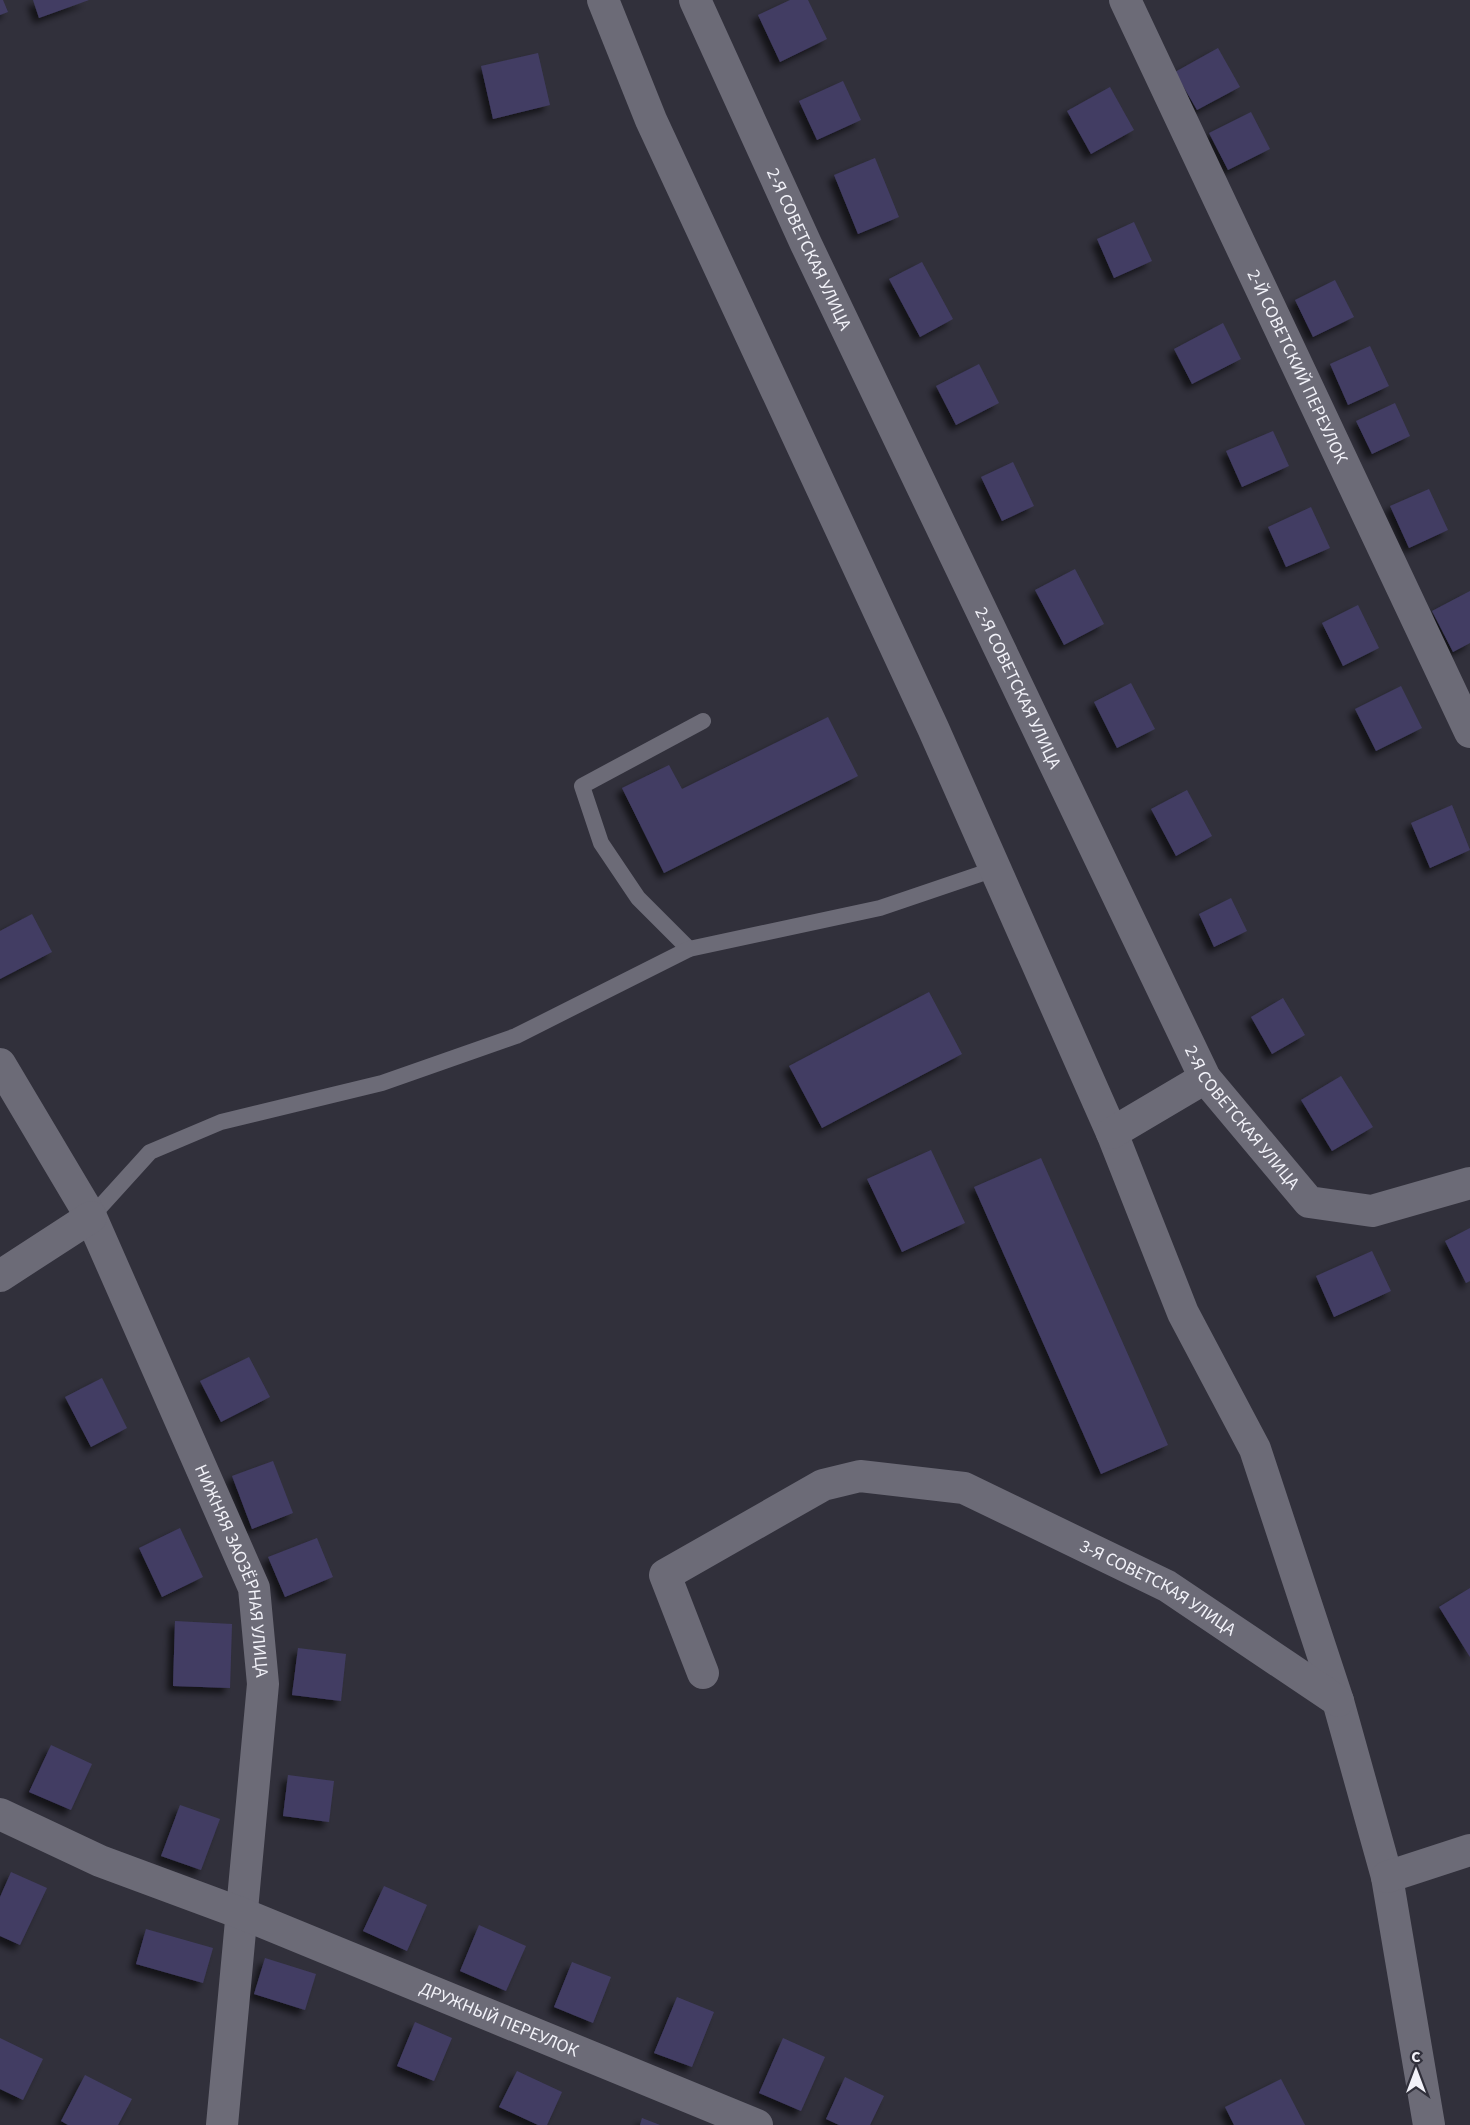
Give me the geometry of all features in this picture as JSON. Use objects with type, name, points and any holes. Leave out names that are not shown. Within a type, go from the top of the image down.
[{"type":"street","points":[[603,0],[651,120],[928,717],[1112,1133],[1183,1313],[1255,1449],[1338,1701],[1387,1877],[1429,2125]]},
{"type":"street","name":"2-Я СОВЕТСКАЯ УЛИЦА","points":[[695,0],[811,255],[1205,1078],[1309,1202],[1372,1211],[1470,1183]]},
{"type":"street","name":"2-Й СОВЕТСКИЙ ПЕРЕУЛОК","points":[[1125,0],[1470,732]]},
{"type":"street","name":"НИЖНЯЯ ЗАОЗЁРНАЯ УЛИЦА","points":[[0,1064],[91,1216],[254,1588],[263,1684],[222,2125]]},
{"type":"street","points":[[1112,1133],[1205,1078]]},
{"type":"street","points":[[0,1276],[91,1216]]},
{"type":"street","name":"3-Я СОВЕТСКАЯ УЛИЦА","points":[[703,1672],[665,1575],[823,1485],[860,1476],[964,1488],[1167,1586],[1338,1701]]},
{"type":"street","name":"ДРУЖНЫЙ ПЕРЕУЛОК","points":[[0,1814],[100,1862],[243,1914],[757,2125]]},
{"type":"street","points":[[1387,1877],[1470,1850]]},
{"type":"lane","points":[[688,950],[638,898],[601,843],[582,786],[703,721]]},
{"type":"lane","points":[[91,1216],[150,1152],[221,1122],[382,1083],[516,1036],[688,950],[880,908],[995,869]]},
{"type":"building","points":[[0,0],[3,0],[8,12],[0,15]]},
{"type":"building","points":[[33,0],[89,0],[39,18]]},
{"type":"building","points":[[790,0],[808,0],[827,39],[780,62],[758,15]]},
{"type":"building","points":[[1218,48],[1240,87],[1197,110],[1175,72]]},
{"type":"building","points":[[538,53],[550,105],[493,119],[481,66]]},
{"type":"building","points":[[843,81],[861,120],[817,140],[799,101]]},
{"type":"building","points":[[1110,87],[1134,130],[1091,154],[1067,111]]},
{"type":"building","points":[[1251,112],[1270,149],[1228,170],[1209,133]]},
{"type":"building","points":[[875,158],[899,217],[858,234],[834,175]]},
{"type":"building","points":[[1134,222],[1152,261],[1114,278],[1097,239]]},
{"type":"building","points":[[922,262],[953,319],[920,337],[889,279]]},
{"type":"building","points":[[1335,280],[1354,317],[1313,337],[1295,300]]},
{"type":"building","points":[[1223,323],[1241,359],[1192,384],[1174,349]]},
{"type":"building","points":[[1370,346],[1389,386],[1348,405],[1330,364]]},
{"type":"building","points":[[979,364],[999,403],[956,425],[936,386]]},
{"type":"building","points":[[1395,403],[1410,436],[1372,454],[1356,421]]},
{"type":"building","points":[[1273,431],[1289,466],[1242,487],[1226,451]]},
{"type":"building","points":[[1013,462],[1034,506],[1002,521],[981,477]]},
{"type":"building","points":[[1429,489],[1448,530],[1409,548],[1390,506]]},
{"type":"building","points":[[1311,507],[1330,548],[1286,567],[1268,527]]},
{"type":"building","points":[[1075,569],[1104,624],[1064,645],[1035,590]]},
{"type":"building","points":[[1470,591],[1470,643],[1453,652],[1432,611]]},
{"type":"building","points":[[1358,605],[1379,648],[1343,666],[1322,623]]},
{"type":"building","points":[[1131,683],[1155,729],[1117,748],[1094,702]]},
{"type":"building","points":[[1401,686],[1422,728],[1376,751],[1355,709]]},
{"type":"building","points":[[828,717],[858,776],[664,873],[622,788],[669,765],[682,789]]},
{"type":"building","points":[[1187,790],[1212,836],[1176,856],[1151,809]]},
{"type":"building","points":[[1452,805],[1470,850],[1430,868],[1411,823]]},
{"type":"building","points":[[1231,898],[1247,931],[1214,947],[1199,914]]},
{"type":"building","points":[[32,914],[52,952],[0,979],[0,931]]},
{"type":"building","points":[[929,992],[962,1054],[822,1128],[789,1066]]},
{"type":"building","points":[[1283,998],[1305,1035],[1272,1054],[1251,1017]]},
{"type":"building","points":[[1341,1076],[1373,1127],[1332,1151],[1301,1100]]},
{"type":"building","points":[[931,1150],[965,1223],[902,1252],[867,1179]]},
{"type":"building","points":[[1041,1158],[1168,1445],[1101,1474],[974,1187]]},
{"type":"building","points":[[1470,1228],[1470,1281],[1466,1283],[1445,1241]]},
{"type":"building","points":[[1372,1251],[1391,1291],[1334,1317],[1316,1276]]},
{"type":"building","points":[[249,1357],[270,1397],[221,1422],[200,1381]]},
{"type":"building","points":[[102,1378],[127,1428],[91,1447],[65,1397]]},
{"type":"building","points":[[273,1461],[293,1513],[252,1529],[232,1476]]},
{"type":"building","points":[[180,1528],[203,1577],[162,1597],[139,1548]]},
{"type":"building","points":[[317,1538],[333,1577],[285,1597],[268,1557]]},
{"type":"building","points":[[1470,1588],[1470,1657],[1439,1607]]},
{"type":"building","points":[[175,1621],[232,1624],[230,1688],[173,1686]]},
{"type":"building","points":[[298,1648],[346,1654],[341,1701],[292,1695]]},
{"type":"building","points":[[51,1745],[92,1764],[71,1810],[29,1792]]},
{"type":"building","points":[[288,1775],[334,1781],[329,1822],[283,1816]]},
{"type":"building","points":[[180,1805],[220,1819],[201,1870],[161,1856]]},
{"type":"building","points":[[11,1872],[47,1888],[20,1945],[0,1936],[0,1897]]},
{"type":"building","points":[[384,1886],[427,1905],[407,1951],[363,1931]]},
{"type":"building","points":[[479,1925],[526,1946],[506,1991],[460,1971]]},
{"type":"building","points":[[146,1929],[213,1948],[203,1983],[136,1964]]},
{"type":"building","points":[[265,1958],[316,1974],[305,2010],[254,1994]]},
{"type":"building","points":[[572,1962],[611,1977],[593,2023],[554,2007]]},
{"type":"building","points":[[677,1997],[714,2012],[692,2067],[654,2053]]},
{"type":"building","points":[[415,2022],[452,2038],[434,2081],[397,2066]]},
{"type":"building","points":[[0,2038],[43,2059],[23,2100],[0,2089]]},
{"type":"building","points":[[783,2038],[825,2057],[801,2111],[759,2093]]},
{"type":"building","points":[[517,2071],[562,2092],[547,2125],[538,2125],[499,2107]]},
{"type":"building","points":[[85,2075],[132,2099],[118,2125],[68,2125],[61,2121]]},
{"type":"building","points":[[845,2077],[884,2096],[870,2125],[839,2125],[826,2119]]},
{"type":"building","points":[[1281,2079],[1305,2125],[1234,2125],[1225,2107]]},
{"type":"building","points":[[642,2118],[660,2125],[640,2125]]}]
